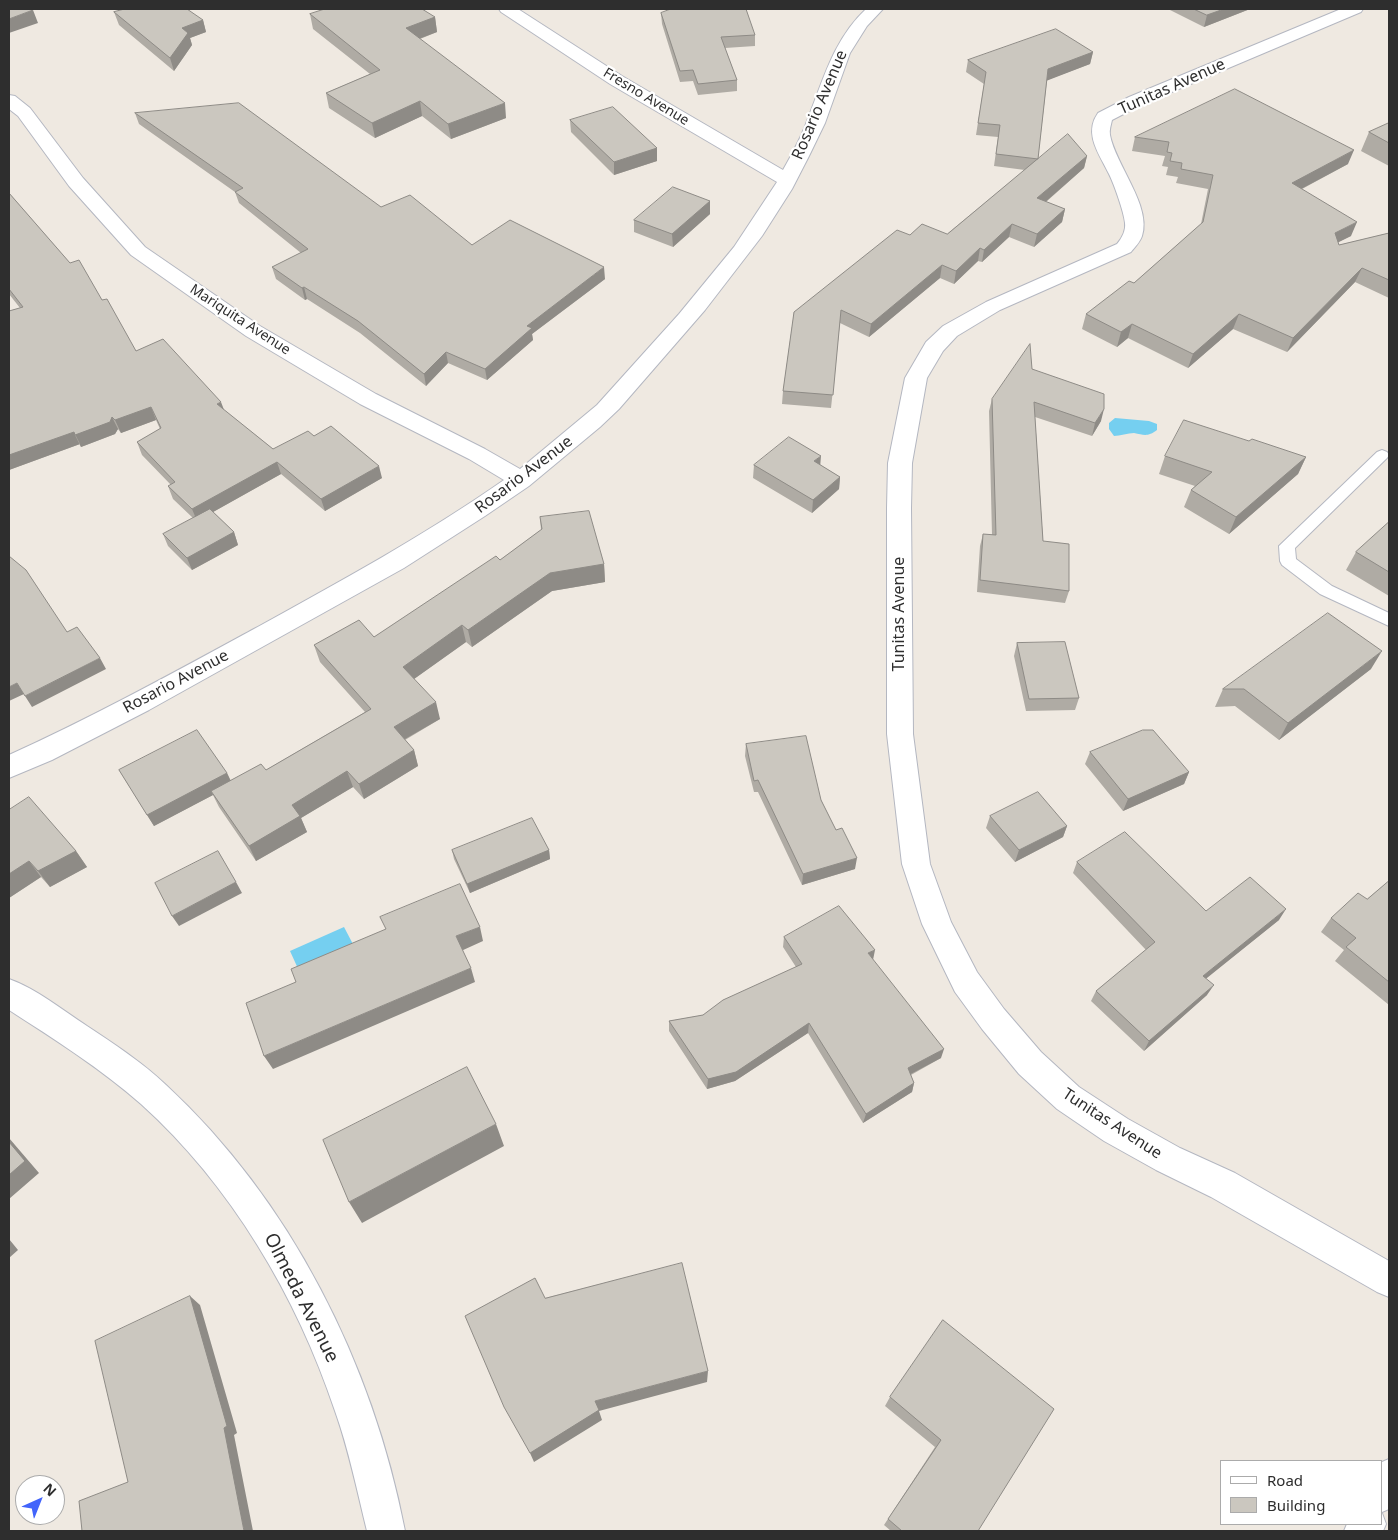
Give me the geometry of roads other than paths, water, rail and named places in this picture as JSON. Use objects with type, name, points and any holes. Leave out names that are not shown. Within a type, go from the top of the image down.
[{"type":"street","name":"Fresno Avenue","points":[[507,9],[616,80],[788,180]]},
{"type":"street","name":"Rosario Avenue","points":[[9,767],[206,668],[359,583],[477,511],[521,480],[594,421],[668,340],[731,266],[788,180],[810,136],[828,83],[843,50],[866,17],[875,9]]},
{"type":"street","name":"Tunitas Avenue","points":[[1355,9],[1135,101],[1104,117],[1100,133],[1136,223],[1132,238],[1124,248],[993,306],[950,331],[934,348],[916,378],[900,463],[898,508],[900,734],[916,864],[937,924],[966,982],[1030,1064],[1068,1098],[1116,1130],[1168,1159],[1223,1185],[1389,1280]]},
{"type":"street","name":"Mariquita Avenue","points":[[9,100],[24,112],[76,182],[138,251],[253,331],[368,399],[477,454],[521,480]]},
{"type":"street","name":"Olmeda Avenue","points":[[9,993],[84,1042],[153,1094],[201,1142],[246,1197],[286,1260],[322,1332],[354,1412],[380,1502],[386,1531]]},
{"type":"street","points":[[1383,1491],[1389,1478]]},
{"type":"lane","points":[[1382,455],[1287,546],[1288,561],[1326,590],[1389,620]]},
{"type":"water","points":[[1115,418],[1149,421],[1157,424],[1157,430],[1148,435],[1134,433],[1114,436],[1109,429],[1109,423]]},
{"type":"water","points":[[344,927],[355,948],[300,973],[290,951]]}]
